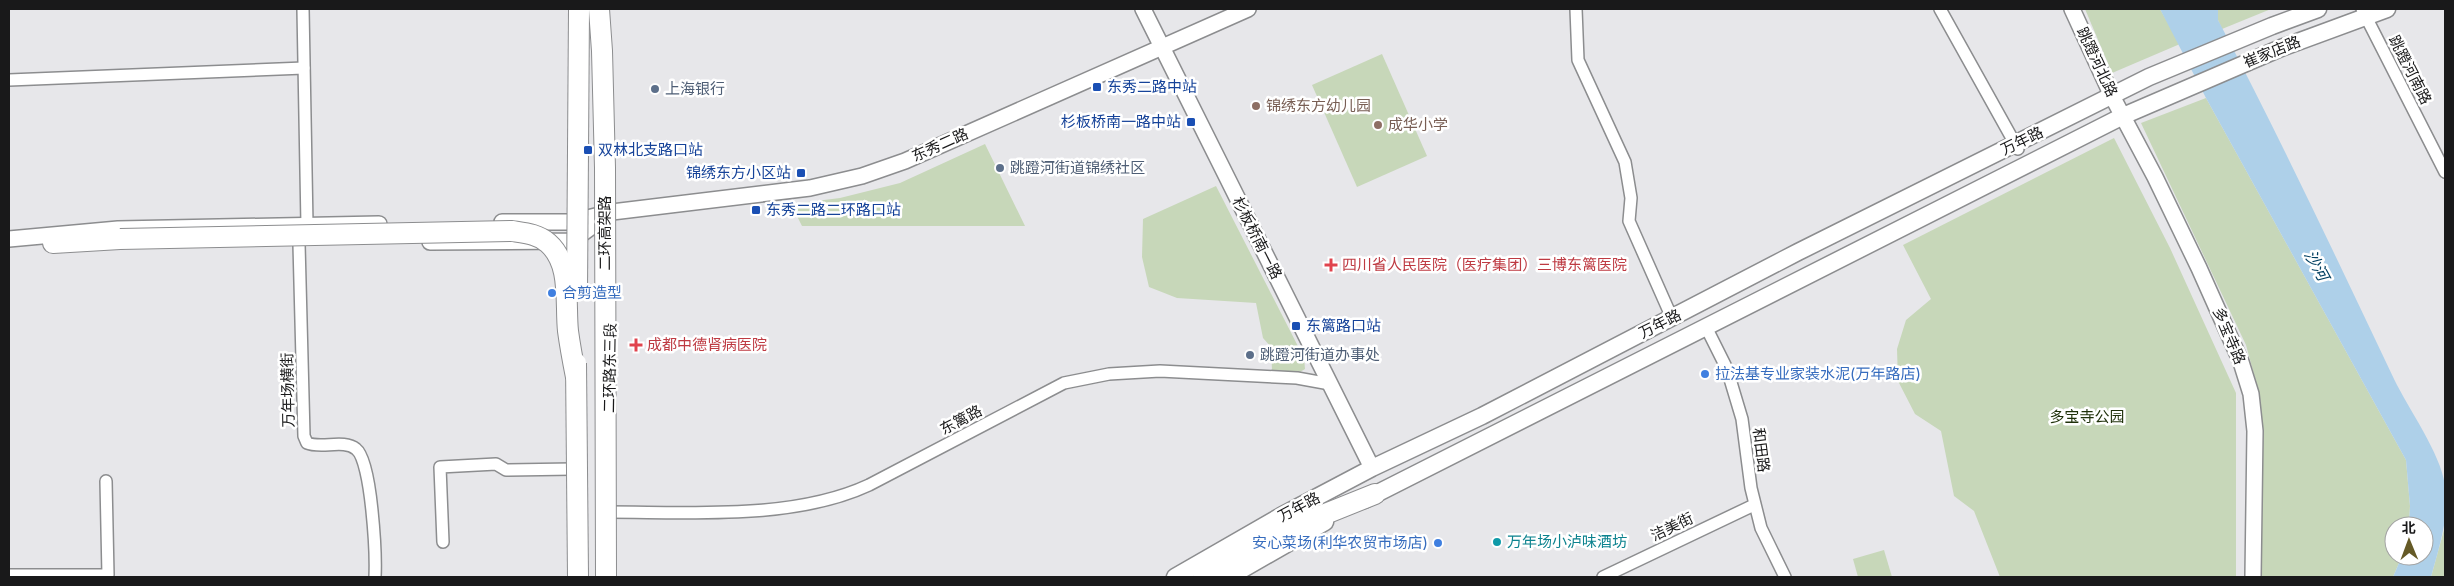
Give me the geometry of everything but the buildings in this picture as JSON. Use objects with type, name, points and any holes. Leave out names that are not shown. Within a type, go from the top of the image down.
[{"type":"highway","name":"二环高架路","points":[[578,9],[576,377],[578,577]]},
{"type":"highway","name":"二环高架路","points":[[599,9],[609,205],[608,577]]},
{"type":"highway","points":[[609,205],[616,260],[620,577]]},
{"type":"highway","points":[[53,243],[120,239],[512,231],[532,234],[548,242],[557,253],[565,273],[568,332],[576,377]]},
{"type":"highway","points":[[1203,577],[1293,527],[1375,494]]},
{"type":"main road","points":[[570,9],[574,577]]},
{"type":"main road","name":"二环路东三段","points":[[608,9],[608,577]]},
{"type":"main road","name":"崔家店路","points":[[2149,77],[2318,9]]},
{"type":"main road","name":"崔家店路","points":[[2158,99],[2364,12],[2387,9]]},
{"type":"main road","name":"万年路","points":[[1174,577],[1281,516],[1372,468],[1482,416],[2149,77]]},
{"type":"main road","name":"万年路","points":[[1229,577],[1375,494],[2158,99]]},
{"type":"street","points":[[302,9],[307,225]]},
{"type":"street","name":"杉板桥南一路","points":[[1142,9],[1372,468]]},
{"type":"street","name":"东秀二路","points":[[9,240],[118,229],[571,222],[609,205],[810,188],[862,176],[905,161],[1248,9]]},
{"type":"street","points":[[1576,9],[1578,60],[1625,162],[1631,198],[1628,221],[1672,318]]},
{"type":"street","points":[[1940,9],[2016,146]]},
{"type":"street","name":"跳蹬河北路","points":[[2072,9],[2123,116]]},
{"type":"street","name":"跳蹬河南路","points":[[2364,12],[2445,172]]},
{"type":"street","points":[[9,80],[304,68]]},
{"type":"street","name":"多宝寺路","points":[[2123,116],[2199,268],[2241,362],[2251,394],[2254,431],[2253,577]]},
{"type":"street","points":[[9,240],[120,247],[572,241],[609,205]]},
{"type":"street","name":"万年场横街","points":[[299,244],[304,436],[307,443],[314,446],[348,446],[356,449],[362,457],[367,477],[375,542],[376,577]]},
{"type":"street","name":"和田路","points":[[1706,328],[1727,369],[1742,418],[1754,505],[1761,528],[1785,577]]},
{"type":"street","name":"东篱路","points":[[608,512],[777,509],[816,504],[845,496],[1064,383],[1109,374],[1170,372],[1297,378],[1330,384]]},
{"type":"street","points":[[443,542],[440,467],[496,464],[506,470],[573,469]]},
{"type":"street","points":[[9,575],[108,575],[106,481]]},
{"type":"street","name":"洁美街","points":[[1602,577],[1754,505]]},
{"type":"green space","points":[[2085,9],[2160,9],[2180,44],[2112,73]]},
{"type":"green space","points":[[2218,9],[2271,9],[2222,29],[2218,20]]},
{"type":"green space","points":[[1382,54],[1427,156],[1357,187],[1312,85]]},
{"type":"green space","points":[[2206,98],[2406,460],[2410,516],[2384,516],[2384,566],[2398,566],[2393,577],[2260,577],[2259,393],[2246,345],[2141,123]]},
{"type":"green space","name":"多宝寺公园","points":[[2114,138],[2170,248],[2236,393],[2236,577],[2000,577],[1974,511],[1954,496],[1941,431],[1915,414],[1898,381],[1897,349],[1906,320],[1931,299],[1903,245]]},
{"type":"green space","points":[[985,144],[1025,226],[802,226],[797,216],[784,205],[840,198],[900,183]]},
{"type":"green space","points":[[1216,186],[1304,358],[1305,369],[1300,372],[1272,370],[1271,347],[1263,338],[1256,303],[1177,298],[1149,287],[1142,257],[1143,219]]},
{"type":"green space","points":[[2445,526],[2445,577],[2431,577]]},
{"type":"green space","points":[[1884,550],[1892,577],[1858,577],[1853,559]]},
{"type":"water","name":"沙河","points":[[2160,9],[2218,9],[2218,20],[2286,154],[2394,379],[2437,459],[2445,485],[2446,508],[2443,531],[2434,566],[2434,516],[2410,516],[2406,460],[2206,98]]},
{"type":"water","points":[[2398,566],[2434,566],[2431,577],[2393,577]]},
{"type":"place","name":"东秀二路中站","points":[[1097,87]]},
{"type":"place","name":"上海银行","points":[[655,89]]},
{"type":"place","name":"锦绣东方幼儿园","points":[[1256,106]]},
{"type":"place","name":"杉板桥南一路中站","points":[[1191,122]]},
{"type":"place","name":"成华小学","points":[[1378,125]]},
{"type":"place","name":"双林北支路口站","points":[[588,150]]},
{"type":"place","name":"跳蹬河街道锦绣社区","points":[[1000,168]]},
{"type":"place","name":"锦绣东方小区站","points":[[801,173]]},
{"type":"place","name":"东秀二路二环路口站","points":[[756,210]]},
{"type":"place","name":"四川省人民医院（医疗集团）三博东篱医院","points":[[1331,265]]},
{"type":"place","name":"合剪造型","points":[[552,293]]},
{"type":"place","name":"东篱路口站","points":[[1296,326]]},
{"type":"place","name":"成都中德肾病医院","points":[[636,345]]},
{"type":"place","name":"跳蹬河街道办事处","points":[[1250,355]]},
{"type":"place","name":"拉法基专业家装水泥(万年路店)","points":[[1705,374]]},
{"type":"place","name":"万年场小泸味酒坊","points":[[1497,542]]},
{"type":"place","name":"安心菜场(利华农贸市场店)","points":[[1438,543]]}]
